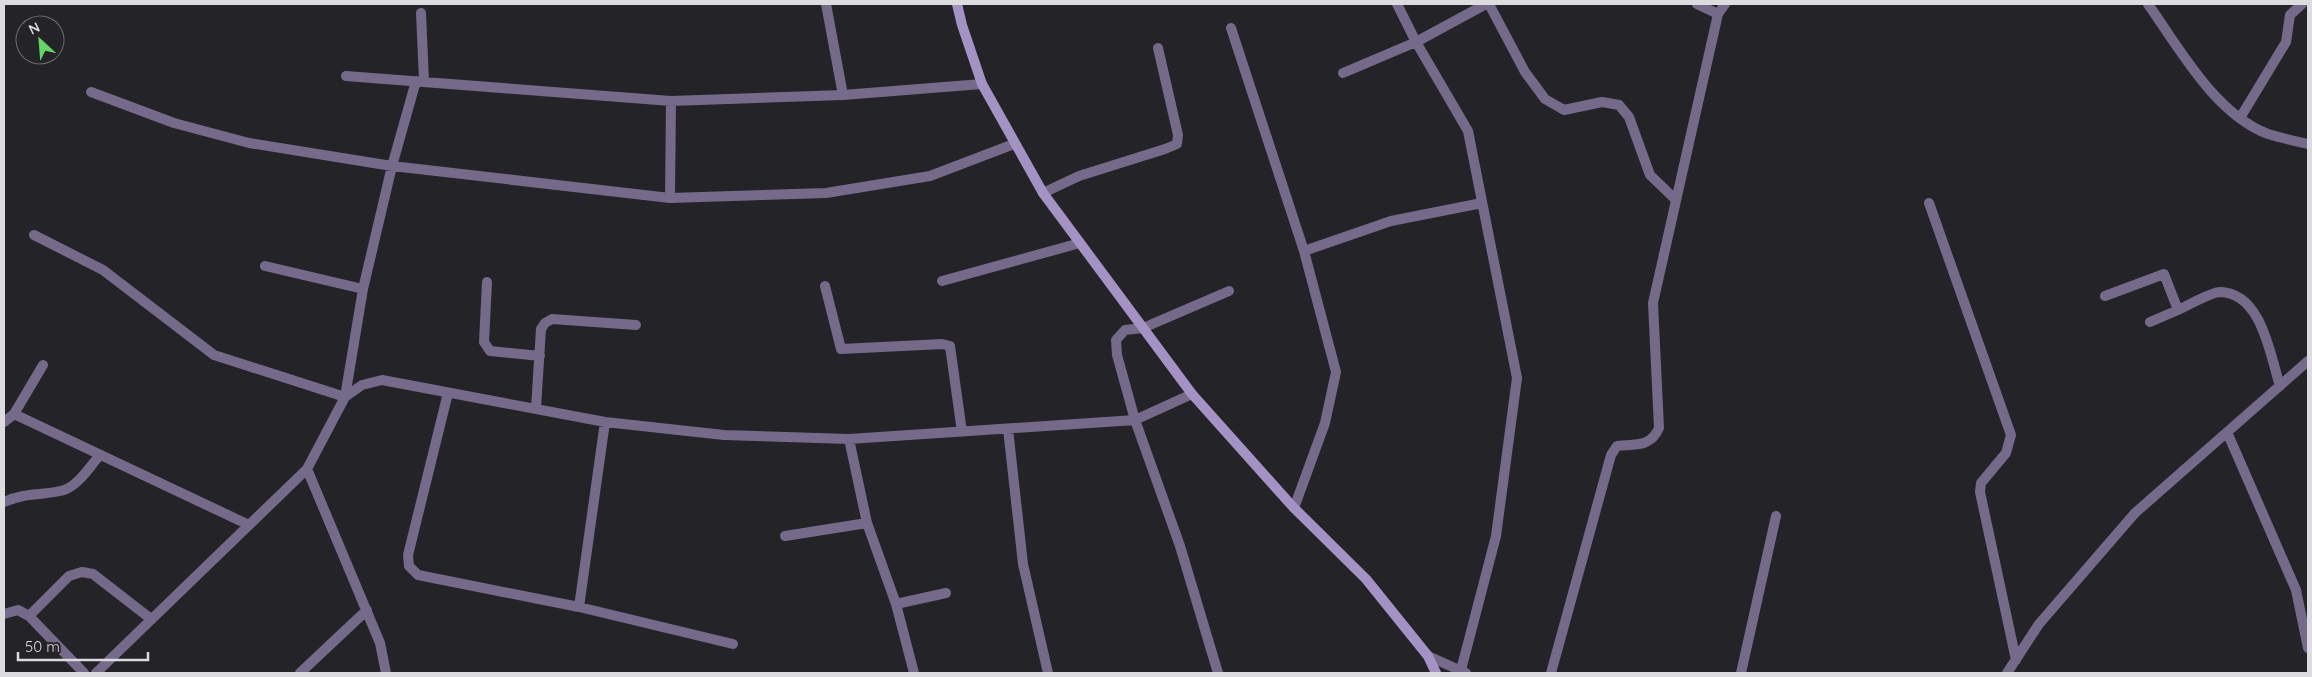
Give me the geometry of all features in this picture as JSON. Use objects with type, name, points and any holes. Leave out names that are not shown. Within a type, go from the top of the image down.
[{"type":"main road","points":[[957,4],[982,84],[1043,193],[1192,394],[1294,508],[1366,579],[1428,656],[1436,673]]},
{"type":"street","points":[[826,4],[843,95]]},
{"type":"street","points":[[1397,4],[1416,42],[1468,131],[1517,378],[1496,536],[1464,672],[1428,656]]},
{"type":"street","points":[[1343,73],[1416,42],[1487,4],[1525,72],[1545,99],[1564,110],[1602,102],[1619,105],[1629,117],[1650,175],[1676,200]]},
{"type":"street","points":[[1696,4],[1718,14]]},
{"type":"street","points":[[1551,673],[1611,455],[1617,446],[1647,443],[1654,439],[1658,428],[1653,303],[1718,14],[1724,4]]},
{"type":"street","points":[[2148,4],[2213,94],[2240,118],[2267,133],[2308,144]]},
{"type":"street","points":[[2240,118],[2286,42],[2290,15],[2302,4]]},
{"type":"street","points":[[96,673],[307,469],[345,397],[363,289],[392,166],[420,81],[420,14]]},
{"type":"street","points":[[1231,28],[1304,251],[1336,372],[1325,423],[1294,508]]},
{"type":"street","points":[[1043,193],[1078,176],[1177,144],[1178,135],[1158,48]]},
{"type":"street","points":[[346,76],[671,100],[843,95],[982,84]]},
{"type":"street","points":[[91,92],[174,123],[248,143],[392,166],[670,198],[826,193],[930,176],[1014,144]]},
{"type":"street","points":[[670,198],[671,100]]},
{"type":"street","points":[[1304,251],[1391,221],[1482,203]]},
{"type":"street","points":[[1928,203],[2011,435],[2006,453],[1981,483],[1980,492],[2016,660]]},
{"type":"street","points":[[34,235],[103,270],[214,355],[345,397]]},
{"type":"street","points":[[942,281],[1080,242]]},
{"type":"street","points":[[265,266],[363,289]]},
{"type":"street","points":[[2105,296],[2164,274],[2178,310]]},
{"type":"street","points":[[487,282],[484,342],[490,351],[540,356]]},
{"type":"street","points":[[825,286],[841,349],[942,344],[950,346],[962,432]]},
{"type":"street","points":[[1218,673],[1180,546],[1134,420],[1117,355],[1116,340],[1125,330],[1143,328],[1229,291]]},
{"type":"street","points":[[2150,322],[2219,292],[2242,298],[2257,314],[2280,386]]},
{"type":"street","points":[[536,408],[541,329],[545,323],[552,319],[636,325]]},
{"type":"street","points":[[2007,673],[2039,624],[2135,513],[2308,361]]},
{"type":"street","points":[[4,422],[14,414],[43,365]]},
{"type":"street","points":[[345,397],[362,385],[382,380],[605,422],[724,435],[849,439],[1134,420],[1192,394]]},
{"type":"street","points":[[448,392],[408,555],[409,566],[418,575],[579,607],[733,644]]},
{"type":"street","points":[[14,414],[249,526]]},
{"type":"street","points":[[579,607],[605,422]]},
{"type":"street","points":[[1008,429],[1023,564],[1048,673]]},
{"type":"street","points":[[2227,432],[2296,590],[2308,648]]},
{"type":"street","points":[[849,439],[867,523],[896,604],[914,673]]},
{"type":"street","points":[[4,502],[18,496],[65,490],[77,482],[100,455]]},
{"type":"street","points":[[307,469],[380,643],[386,673]]},
{"type":"street","points":[[1741,673],[1776,516]]},
{"type":"street","points":[[785,536],[867,523]]},
{"type":"street","points":[[29,616],[69,576],[82,572],[93,574],[151,619]]},
{"type":"street","points":[[896,604],[946,592]]},
{"type":"street","points":[[4,614],[18,610],[29,616],[84,673]]},
{"type":"street","points":[[300,673],[367,610]]}]
